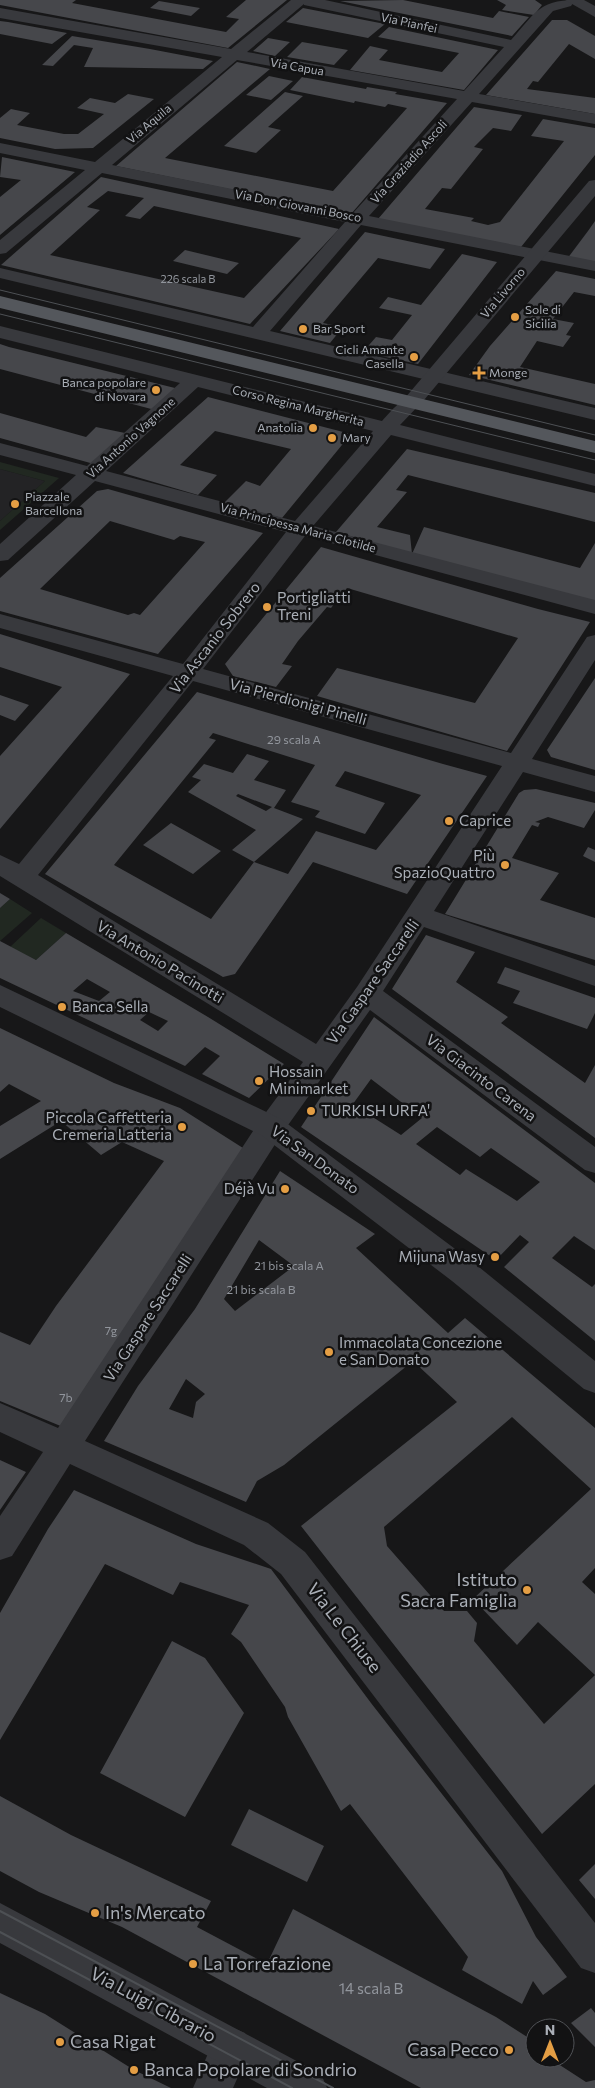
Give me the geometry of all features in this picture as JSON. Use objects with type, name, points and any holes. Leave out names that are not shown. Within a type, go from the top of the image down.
[{"type":"main road","points":[[0,302],[595,447]]},
{"type":"street","name":"Via Aquila","points":[[0,249],[300,0]]},
{"type":"street","name":"Via Pianfei","points":[[304,0],[514,45]]},
{"type":"street","name":"Via Graziadio Ascoli","points":[[257,335],[358,218],[548,8],[566,3],[567,0]]},
{"type":"street","points":[[574,0],[595,12]]},
{"type":"street","name":"Via Capua","points":[[0,13],[595,119]]},
{"type":"street","name":"Via Don Giovanni Bosco","points":[[0,148],[595,266]]},
{"type":"street","name":"Via Livorno","points":[[412,402],[595,185]]},
{"type":"street","points":[[0,273],[257,335],[436,374],[595,414]]},
{"type":"street","name":"Corso Regina Margherita","points":[[0,332],[595,480]]},
{"type":"street","name":"Via Antonio Vagnone","points":[[0,555],[193,381]]},
{"type":"street","name":"Via Ascanio Sobrero","points":[[11,871],[189,672],[300,528],[412,402]]},
{"type":"street","name":"Via Principessa Maria Clotilde","points":[[0,449],[595,607]]},
{"type":"street","name":"Via Pierdionigi Pinelli","points":[[0,621],[595,784]]},
{"type":"street","name":"Via Gaspare Saccarelli","points":[[0,1545],[271,1127],[367,994],[419,916],[595,642]]},
{"type":"street","name":"Via Antonio Pacinotti","points":[[11,871],[320,1059]]},
{"type":"street","points":[[419,916],[595,976]]},
{"type":"street","name":"Via Giacinto Carena","points":[[367,994],[595,1162]]},
{"type":"street","name":"Via San Donato","points":[[0,995],[271,1127],[463,1272],[595,1380]]},
{"type":"street","name":"Via Le Chiuse","points":[[0,1417],[256,1534],[293,1562],[595,1954]]},
{"type":"street","name":"Via Luigi Cibrario","points":[[0,1922],[307,2088]]},
{"type":"street","points":[[213,2088],[232,2047]]},
{"type":"shaded area","points":[[0,462],[59,478],[0,530],[0,521],[45,481],[0,469]]},
{"type":"shaded area","points":[[0,469],[45,481],[0,521]]},
{"type":"shaded area","points":[[10,899],[32,913],[0,941],[0,908]]},
{"type":"shaded area","points":[[41,918],[66,933],[36,960],[10,947]]},
{"type":"building","points":[[0,0],[76,0],[72,3],[226,32],[239,19],[226,17],[246,0],[287,0],[228,48],[0,5]]},
{"type":"building","points":[[403,0],[493,18],[499,11],[529,17],[512,36],[340,1]]},
{"type":"building","points":[[497,0],[535,0],[542,5],[534,15],[502,10],[506,5]]},
{"type":"building","points":[[159,1],[200,8],[191,16],[150,8]]},
{"type":"building","points":[[303,8],[385,24],[368,38],[286,22]]},
{"type":"building","points":[[552,20],[567,20],[595,36],[595,59],[569,44],[538,82],[533,81],[527,89],[595,98],[595,114],[486,95]]},
{"type":"building","points":[[0,21],[67,33],[52,44],[0,34]]},
{"type":"building","points":[[389,27],[498,50],[464,90],[350,70],[370,46],[388,50],[379,60],[442,72],[459,53],[378,37]]},
{"type":"building","points":[[72,36],[213,61],[203,69],[84,67],[93,48],[74,45],[53,66],[42,65]]},
{"type":"building","points":[[268,38],[290,42],[275,56],[253,51]]},
{"type":"building","points":[[302,42],[348,50],[334,65],[287,57]]},
{"type":"building","points":[[237,62],[270,69],[165,158],[333,191],[407,108],[388,104],[385,107],[355,101],[354,103],[290,90],[302,77],[366,89],[367,87],[397,92],[395,94],[447,103],[351,214],[116,166]]},
{"type":"building","points":[[269,76],[293,81],[271,100],[246,95]]},
{"type":"building","points":[[285,92],[303,96],[268,127],[281,130],[256,153],[224,146]]},
{"type":"building","points":[[128,94],[154,99],[93,148],[55,149],[0,138],[0,118],[11,109],[30,113],[17,125],[64,134],[78,134],[104,114],[77,108],[90,98],[115,103]]},
{"type":"building","points":[[474,107],[522,115],[511,131],[493,128],[474,147],[483,149],[451,189],[442,188],[425,209],[474,218],[471,221],[488,225],[500,222],[564,141],[531,136],[543,119],[595,128],[595,155],[521,247],[378,219]]},
{"type":"building","points":[[2,157],[75,172],[0,235],[0,197],[21,180],[0,177]]},
{"type":"building","points":[[101,177],[339,229],[250,324],[1,265]],"holes":[[[108,191],[144,198],[125,216],[140,219],[154,206],[301,238],[244,298],[50,255],[100,210],[87,207]]]},
{"type":"building","points":[[595,221],[595,265],[567,259],[588,231]]},
{"type":"building","points":[[365,232],[445,249],[430,269],[378,258],[323,323],[343,327],[330,343],[280,331]]},
{"type":"building","points":[[185,250],[239,263],[227,274],[173,261]]},
{"type":"building","points":[[462,254],[497,262],[418,364],[363,352],[376,337],[392,340],[412,315],[379,308],[388,297],[421,305]]},
{"type":"building","points":[[556,271],[595,279],[595,296],[574,292],[553,319],[574,323],[566,335],[571,336],[563,347],[537,341],[520,367],[595,384],[595,405],[469,375],[490,346]]},
{"type":"building","points":[[0,344],[179,389],[155,410],[0,369]]},
{"type":"building","points":[[208,397],[351,434],[282,518],[224,503],[246,481],[260,486],[291,449],[215,431],[180,465],[217,475],[198,495],[123,473]]},
{"type":"building","points":[[0,413],[86,437],[96,427],[125,433],[94,464],[0,438]]},
{"type":"building","points":[[407,449],[595,493],[595,522],[408,475],[396,490],[407,492],[377,527],[410,535],[412,554],[336,532]]},
{"type":"building","points":[[108,489],[263,533],[158,654],[0,611],[0,578],[97,491]],"holes":[[[110,521],[174,540],[180,536],[205,542],[140,615],[134,613],[128,615],[40,589]]]},
{"type":"building","points":[[424,527],[580,568],[595,543],[595,602],[412,554]]},
{"type":"building","points":[[321,547],[590,622],[507,751],[317,696],[337,668],[475,703],[518,638],[347,588],[331,608],[327,607],[298,641],[282,664],[292,666],[276,687],[233,676],[225,664]]},
{"type":"building","points":[[0,634],[130,674],[0,829],[0,756],[62,687],[0,667]]},
{"type":"building","points":[[595,678],[595,770],[551,757],[547,750]]},
{"type":"building","points":[[197,692],[487,776],[407,894],[313,862],[235,974],[223,977],[45,874]],"holes":[[[213,733],[315,765],[291,802],[320,811],[315,817],[365,834],[385,803],[335,786],[345,771],[421,795],[376,850],[316,831],[288,874],[254,862],[211,919],[114,865],[216,740],[209,738]]]},
{"type":"building","points":[[0,695],[29,705],[15,721],[0,715]]},
{"type":"building","points":[[247,754],[269,761],[254,780],[286,790],[274,808],[303,819],[254,862],[232,850],[256,830],[188,792],[201,780],[192,777],[204,764],[233,773]],"holes":[[[238,794],[272,807],[266,811],[236,796]]]},
{"type":"building","name":"Più SpazioQuattro","points":[[536,789],[595,803],[595,810],[584,828],[548,817],[535,822],[540,823],[538,827],[532,825],[512,858],[559,873],[540,900],[595,918],[595,960],[445,914],[519,793],[524,790]]},
{"type":"building","points":[[171,823],[221,851],[193,874],[143,845]]},
{"type":"building","points":[[588,847],[595,850],[595,862],[583,856]]},
{"type":"building","points":[[0,893],[10,899],[0,908]]},
{"type":"building","points":[[66,933],[284,1064],[249,1098],[202,1074],[220,1056],[205,1047],[185,1066],[0,978],[0,941],[36,960]],"holes":[[[87,979],[110,992],[99,1001],[73,991]],[[149,1012],[168,1021],[158,1031],[140,1020]]]},
{"type":"building","points":[[426,935],[475,952],[456,982],[508,1017],[501,1023],[585,1083],[595,1065],[595,1138],[392,989]]},
{"type":"building","points":[[505,967],[595,998],[595,1013],[587,1029],[513,1003],[520,991],[497,983]]},
{"type":"building","points":[[374,1017],[595,1183],[595,1250],[574,1236],[552,1258],[592,1287],[595,1284],[595,1341],[504,1267],[529,1242],[520,1235],[496,1260],[301,1127]],"holes":[[[371,1079],[422,1118],[401,1135],[371,1116],[350,1108]],[[437,1127],[480,1157],[491,1148],[540,1182],[517,1201],[466,1169],[460,1175],[416,1144]]]},
{"type":"building","points":[[0,1028],[114,1083],[180,1108],[243,1148],[63,1427],[0,1401],[0,1332],[30,1345],[56,1306],[164,1161],[122,1142],[101,1155],[61,1121],[0,1159],[0,1126],[41,1101],[9,1084],[0,1092]]},
{"type":"building","points":[[280,1171],[375,1234],[356,1248],[448,1333],[465,1318],[595,1428],[595,1568],[582,1582],[595,1594],[595,1675],[595,1784],[542,1834],[301,1526],[457,1402],[413,1361],[284,1465],[257,1481],[246,1502],[104,1441],[138,1386],[195,1309]],"holes":[[[259,1240],[294,1266],[235,1311],[224,1299]],[[186,1379],[205,1394],[196,1402],[193,1418],[169,1409]],[[512,1417],[591,1489],[473,1599],[517,1645],[538,1622],[595,1675],[544,1724],[474,1641],[477,1623],[467,1611],[444,1611],[387,1546],[384,1527]]]},
{"type":"building","points":[[0,1460],[26,1472],[0,1510]]},
{"type":"building","points":[[74,1490],[196,1544],[271,1569],[371,1703],[502,1871],[536,1937],[567,1977],[543,1995],[533,1981],[522,2004],[462,1970],[468,1957],[350,1804],[341,1811],[288,1717],[285,1707],[241,1642],[231,1634],[249,1605],[180,1582],[173,1595],[105,1564],[0,1740],[0,1613],[48,1529]]},
{"type":"building","points":[[172,1641],[205,1658],[244,1713],[185,1817],[100,1773]]},
{"type":"building","points":[[0,1796],[71,1835],[211,1901],[197,1927],[267,1964],[293,1909],[496,2017],[525,2036],[525,2068],[564,2068],[586,2082],[595,2080],[595,2088],[421,2088],[122,1927],[39,1892],[0,1871]]},
{"type":"building","points":[[249,1809],[324,1846],[307,1882],[231,1845]]},
{"type":"building","points":[[595,1864],[595,1899],[579,1880]]},
{"type":"building","name":"Casa Rigat","points":[[0,1993],[45,2014],[134,2070],[171,2088],[0,2088]]},
{"type":"building","points":[[591,2008],[595,2013],[595,2047],[575,2027],[575,2020]]},
{"type":"tram line","points":[[0,290],[595,435]]},
{"type":"tram line","points":[[0,314],[595,460]]},
{"type":"tram line","points":[[0,1911],[333,2088]]},
{"type":"tram line","points":[[0,1932],[292,2088]]},
{"type":"place","name":"Sole di Sicilia","points":[[515,317]]},
{"type":"place","name":"Bar Sport","points":[[303,329]]},
{"type":"place","name":"Cicli Amante Casella","points":[[414,357]]},
{"type":"place","name":"Monge","points":[[479,373]]},
{"type":"place","name":"Banca popolare di Novara","points":[[156,390]]},
{"type":"place","name":"Anatolia","points":[[313,428]]},
{"type":"place","name":"Mary","points":[[332,438]]},
{"type":"place","name":"Piazzale Barcellona","points":[[15,504]]},
{"type":"place","name":"Portigliatti Treni","points":[[267,607]]},
{"type":"place","name":"Caprice","points":[[449,821]]},
{"type":"place","name":"Più SpazioQuattro","points":[[505,865]]},
{"type":"place","name":"Banca Sella","points":[[62,1007]]},
{"type":"place","name":"Hossain Minimarket","points":[[259,1081]]},
{"type":"place","name":"TURKISH URFA'","points":[[311,1111]]},
{"type":"place","name":"Piccola Caffetteria Cremeria Latteria","points":[[182,1127]]},
{"type":"place","name":"Déjà Vu","points":[[285,1189]]},
{"type":"place","name":"Mijuna Wasy","points":[[495,1257]]},
{"type":"place","name":"Immacolata Concezione e San Donato","points":[[329,1352]]},
{"type":"place","name":"Istituto Sacra Famiglia","points":[[527,1590]]},
{"type":"place","name":"In's Mercato","points":[[95,1913]]},
{"type":"place","name":"La Torrefazione","points":[[193,1964]]},
{"type":"place","name":"Casa Rigat","points":[[60,2042]]},
{"type":"place","name":"Casa Pecco","points":[[509,2050]]},
{"type":"place","name":"Banca Popolare di Sondrio","points":[[134,2070]]}]
